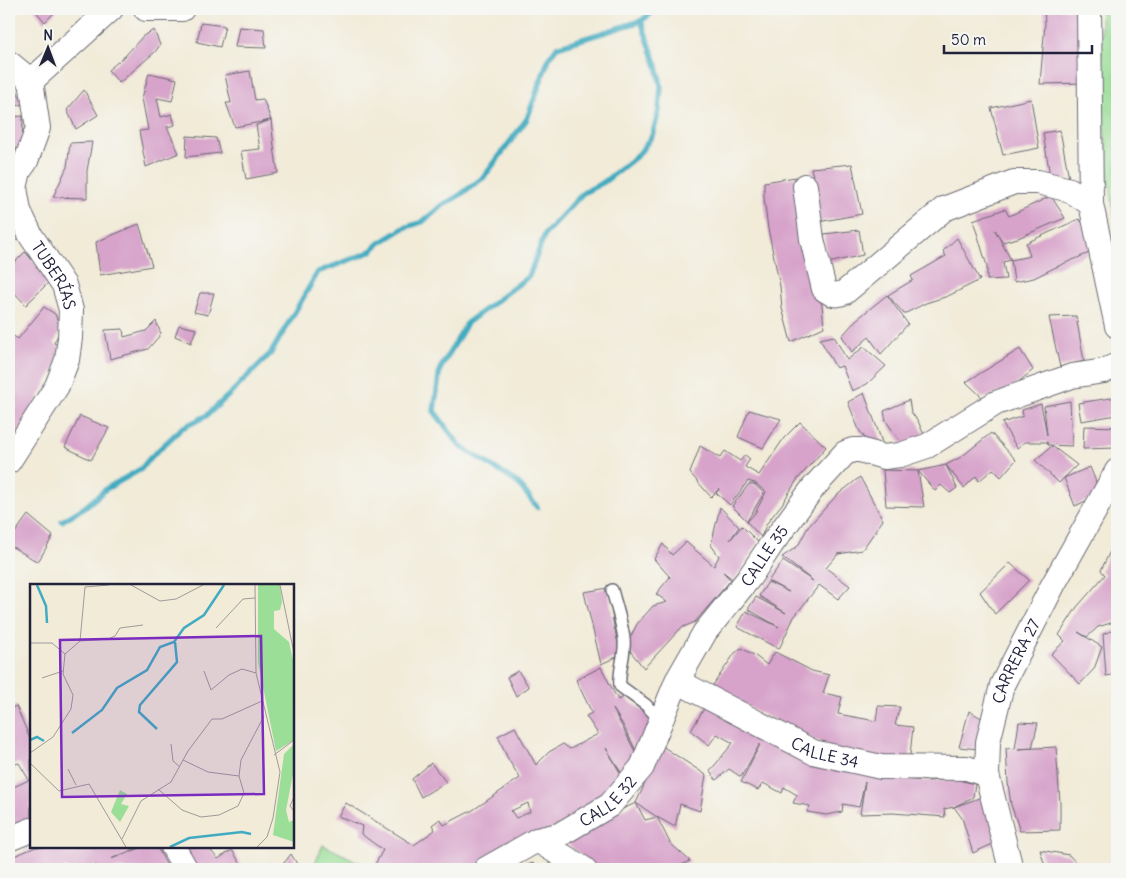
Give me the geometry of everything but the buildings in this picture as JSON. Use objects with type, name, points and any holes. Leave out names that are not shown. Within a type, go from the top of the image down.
[{"type":"street","points":[[9,63],[31,81],[111,9]]},
{"type":"street","points":[[146,9],[182,9]]},
{"type":"street","points":[[1090,9],[1091,204],[1117,326]]},
{"type":"street","name":"TUBERÍAS","points":[[9,461],[57,386],[67,360],[71,310],[64,285],[31,236],[19,211],[14,169],[26,162],[38,128],[31,81]]},
{"type":"street","points":[[805,186],[812,239],[824,289],[831,294],[838,295],[845,292],[944,209],[1014,182],[1038,182],[1070,190],[1091,204]]},
{"type":"street","name":"CALLE 35","points":[[677,682],[705,632],[749,578],[813,488],[845,453],[860,450],[884,457],[927,446],[996,403],[1072,376],[1104,371],[1117,365]]},
{"type":"street","name":"CARRERA 27","points":[[1011,869],[987,775],[988,742],[1002,685],[1053,585],[1117,471]]},
{"type":"street","name":"CALLE 32","points":[[486,869],[537,840],[559,835],[610,805],[642,767],[677,682]]},
{"type":"street","name":"CALLE 34","points":[[677,682],[813,752],[881,767],[967,768],[987,775]]},
{"type":"street","points":[[9,839],[30,830]]},
{"type":"street","points":[[537,840],[584,869]]},
{"type":"street","points":[[174,848],[186,869]]},
{"type":"lane","points":[[612,590],[624,639],[623,661],[619,675],[620,686],[646,705],[661,720]]},
{"type":"green space","points":[[1101,9],[1117,9],[1117,228],[1108,173],[1106,146]]},
{"type":"green space","points":[[323,845],[363,864],[359,869],[312,869]]},
{"type":"waterway","points":[[62,521],[85,507],[106,489],[141,469],[182,428],[206,416],[231,393],[271,353],[318,272],[370,252],[380,243],[404,228],[422,222],[484,177],[527,119],[549,58],[557,47],[641,21],[657,9]]},
{"type":"waterway","points":[[537,507],[518,483],[460,446],[434,411],[440,369],[467,323],[529,276],[545,234],[583,193],[604,182],[639,154],[652,136],[659,111],[661,86],[657,66],[641,21]]}]
